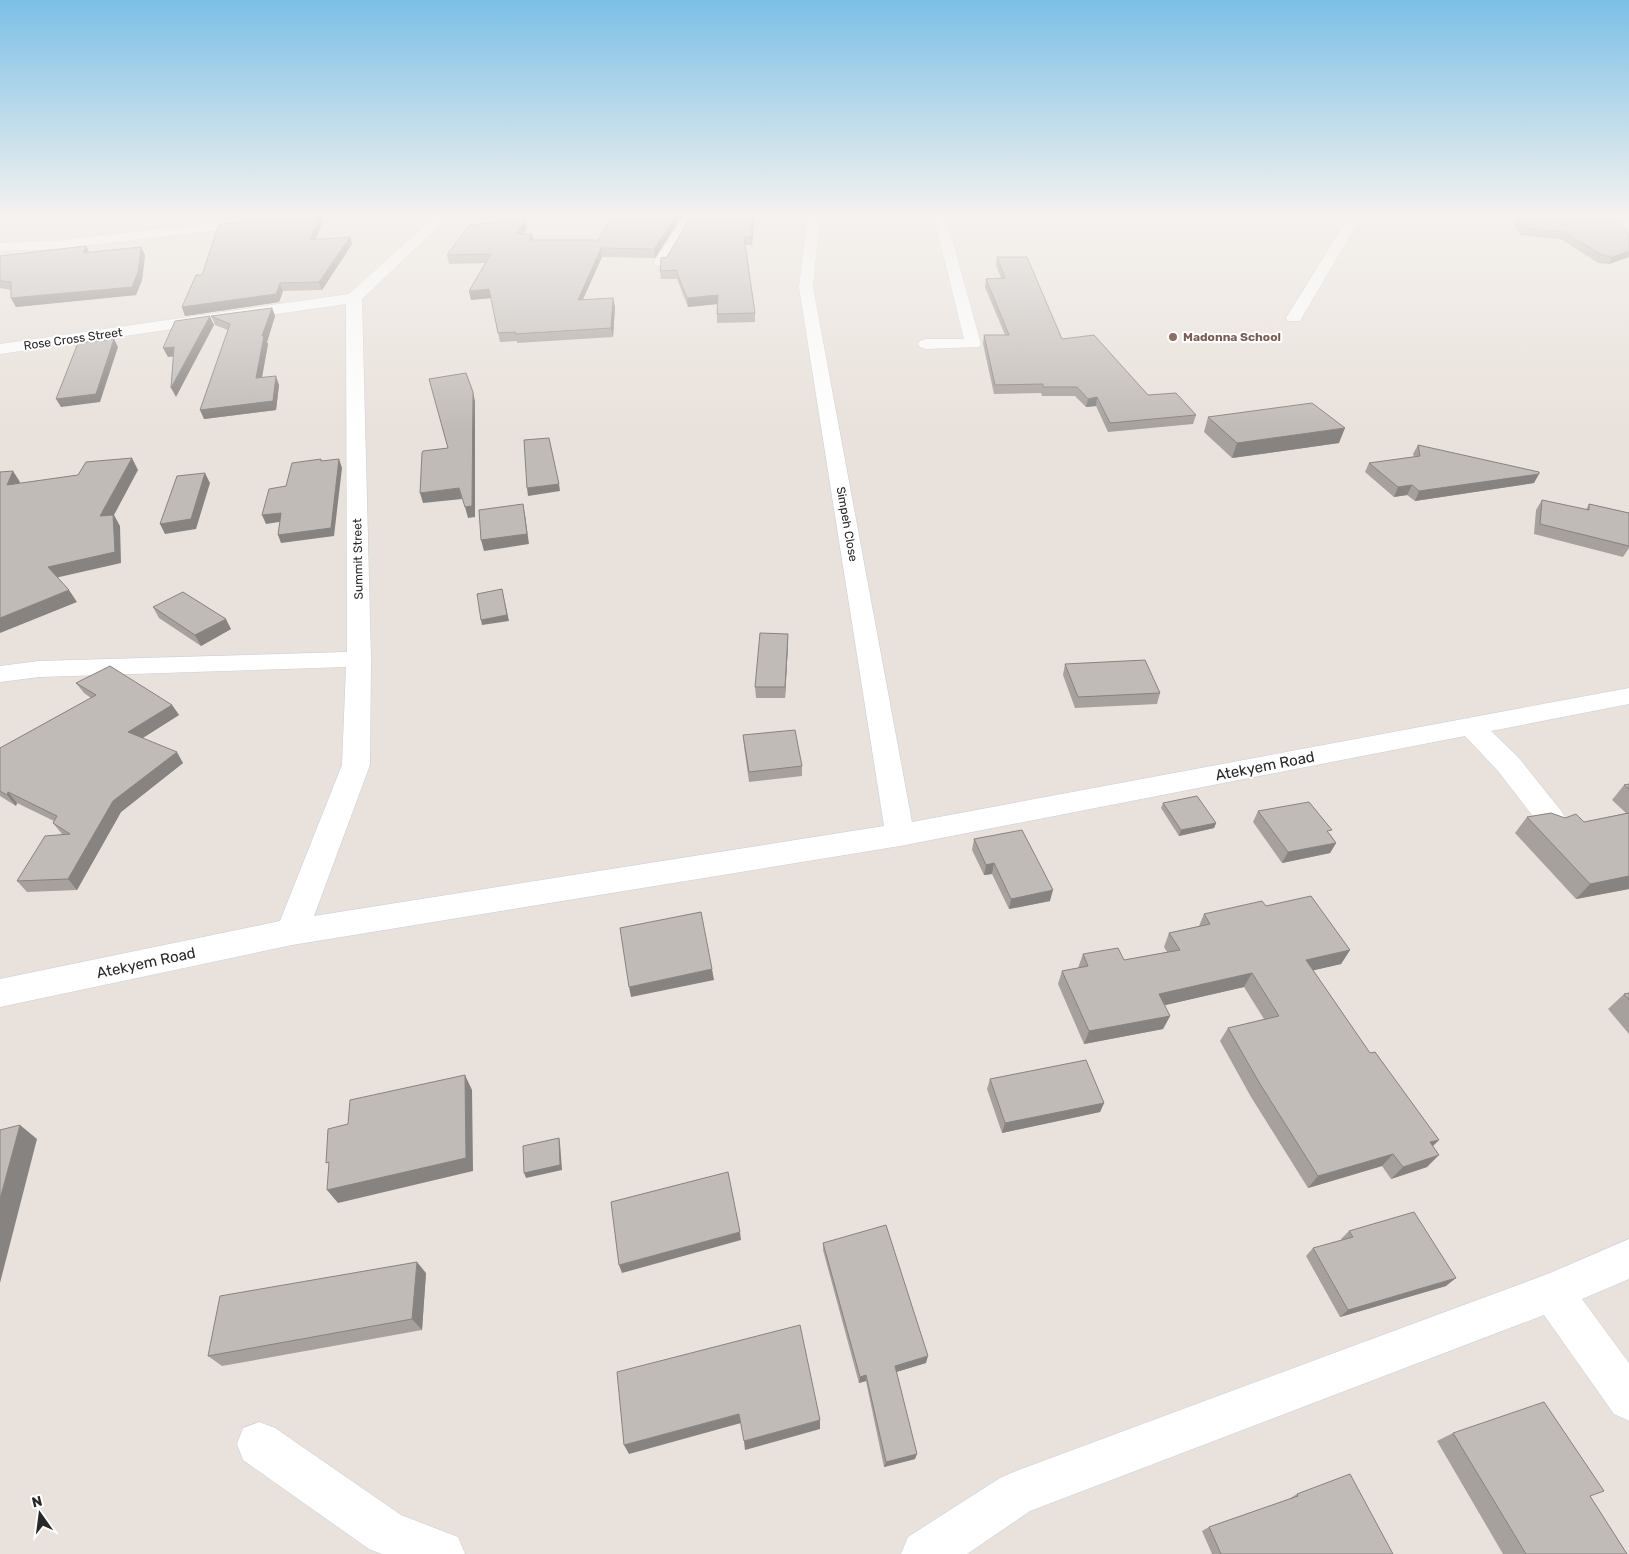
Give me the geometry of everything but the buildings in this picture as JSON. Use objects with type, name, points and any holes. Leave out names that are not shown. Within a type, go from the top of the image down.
[{"type":"street","points":[[354,298],[368,286]]},
{"type":"street","name":"Simpeh Close","points":[[806,286],[900,835]]},
{"type":"street","points":[[926,344],[973,344],[958,286]]},
{"type":"street","points":[[1294,318],[1313,286]]},
{"type":"street","name":"Rose Cross Street","points":[[0,349],[354,298]]},
{"type":"street","name":"Summit Street","points":[[292,932],[356,766],[360,659],[354,298]]},
{"type":"street","points":[[0,674],[39,670],[360,659]]},
{"type":"street","name":"Atekyem Road","points":[[0,993],[292,932],[900,835],[1629,696]]},
{"type":"street","points":[[1469,725],[1508,764],[1552,820]]},
{"type":"street","points":[[925,1554],[1016,1494],[1552,1292],[1629,1259]]},
{"type":"street","points":[[1552,1292],[1629,1400]]},
{"type":"street","points":[[258,1444],[386,1532],[441,1554]]},
{"type":"place","name":"Madonna School","points":[[1173,337]]}]
